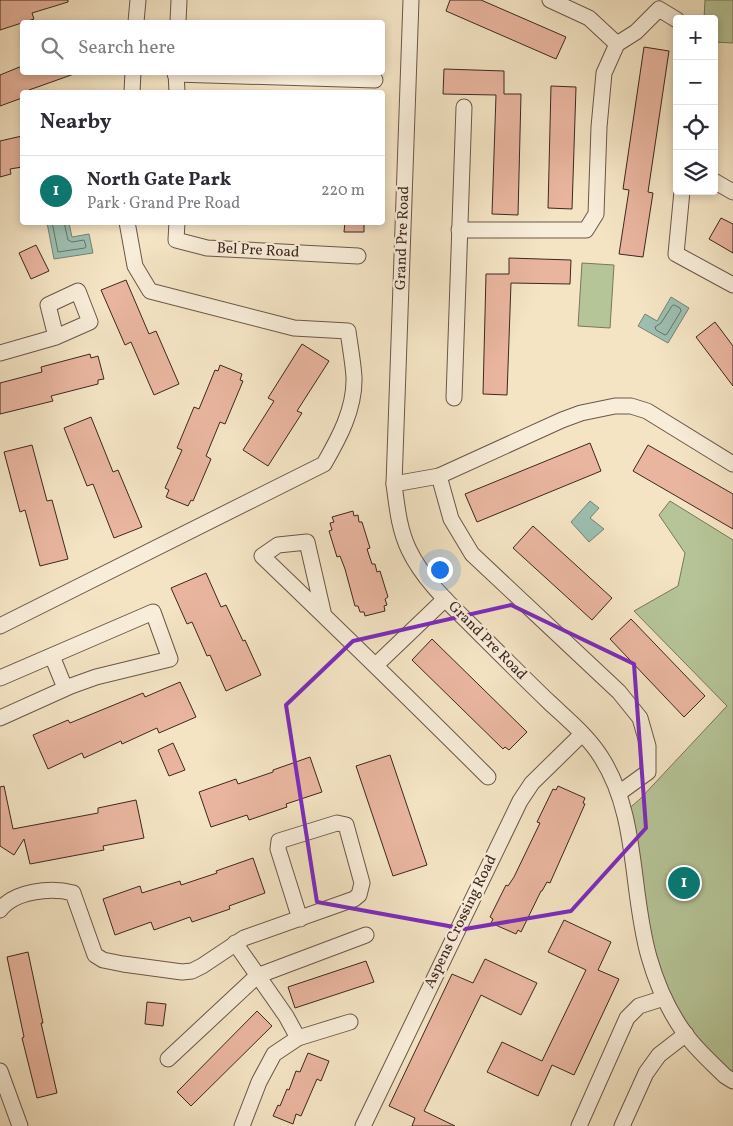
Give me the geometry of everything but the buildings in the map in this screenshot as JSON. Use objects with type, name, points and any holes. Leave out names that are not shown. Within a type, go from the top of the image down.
[{"type":"street","points":[[136,20],[138,0]]},
{"type":"street","points":[[178,0],[178,20]]},
{"type":"street","name":"Grand Pre Road","points":[[411,0],[394,484],[399,523],[409,550],[424,575],[445,599],[582,734],[600,756],[619,793],[626,822],[645,941],[664,998],[686,1034],[725,1076],[733,1081]]},
{"type":"street","points":[[550,0],[589,18],[618,44]]},
{"type":"street","points":[[460,230],[586,230],[596,214],[599,127],[604,73],[618,44],[636,32],[655,5],[673,17]]},
{"type":"street","points":[[132,90],[133,75]]},
{"type":"street","points":[[176,75],[176,90]]},
{"type":"street","points":[[233,75],[376,80]]},
{"type":"street","points":[[454,398],[464,107]]},
{"type":"street","points":[[718,183],[733,192]]},
{"type":"street","points":[[682,195],[676,254],[733,286]]},
{"type":"street","points":[[0,626],[324,464],[340,437],[351,406],[354,379],[348,331],[294,328],[150,291],[135,266],[128,225]]},
{"type":"street","name":"Bel Pre Road","points":[[177,225],[176,240],[207,248],[358,256]]},
{"type":"street","points":[[0,353],[56,337]]},
{"type":"street","points":[[394,484],[438,476],[562,420],[581,413],[615,406],[631,406],[647,411],[733,464]]},
{"type":"street","points":[[438,476],[451,519],[472,554],[619,692],[640,718],[648,746],[648,772],[619,793]]},
{"type":"street","points":[[324,616],[307,542],[278,545],[262,556],[268,563],[324,616],[376,665],[488,777]]},
{"type":"street","points":[[376,665],[445,599]]},
{"type":"street","points":[[0,678],[153,612],[170,659],[96,677],[65,688],[0,718]]},
{"type":"street","points":[[52,656],[65,688]]},
{"type":"street","name":"Aspens Crossing Road","points":[[363,1126],[520,801],[532,782],[582,734]]},
{"type":"street","points":[[1,902],[36,892],[63,890],[73,892],[96,955],[103,960],[182,972],[192,971],[235,943],[252,935],[334,908],[359,895],[362,883],[346,825],[336,822],[279,841],[278,849],[300,918]]},
{"type":"street","points":[[168,1059],[257,976],[366,935]]},
{"type":"street","points":[[235,943],[286,1016],[298,1038]]},
{"type":"street","points":[[578,1126],[627,1018],[638,1006],[664,998]]},
{"type":"street","points":[[242,1126],[274,1054],[298,1038],[350,1022]]},
{"type":"street","points":[[622,1126],[646,1073],[659,1055],[686,1034]]},
{"type":"street","points":[[0,1071],[20,1126]]},
{"type":"highlighted area","points":[[511,605],[634,664],[646,828],[571,911],[465,929],[317,902],[286,705],[353,641]]},
{"type":"shaded area","points":[[705,0],[733,0],[733,43],[718,42],[718,15],[704,15]]},
{"type":"shaded area","points":[[582,263],[614,265],[610,328],[578,326]]},
{"type":"shaded area","points":[[670,501],[733,540],[733,1081],[664,998],[625,812],[640,799],[727,706],[634,611],[678,586],[685,553],[659,515]]},
{"type":"water","points":[[47,225],[69,225],[72,237],[89,234],[93,253],[54,259]]},
{"type":"water","points":[[671,297],[689,308],[668,343],[638,326],[645,314],[657,321]]},
{"type":"water","points":[[590,501],[599,508],[590,518],[604,529],[589,542],[571,522]]},
{"type":"place","name":"North Gate Park","points":[[684,883]]}]
